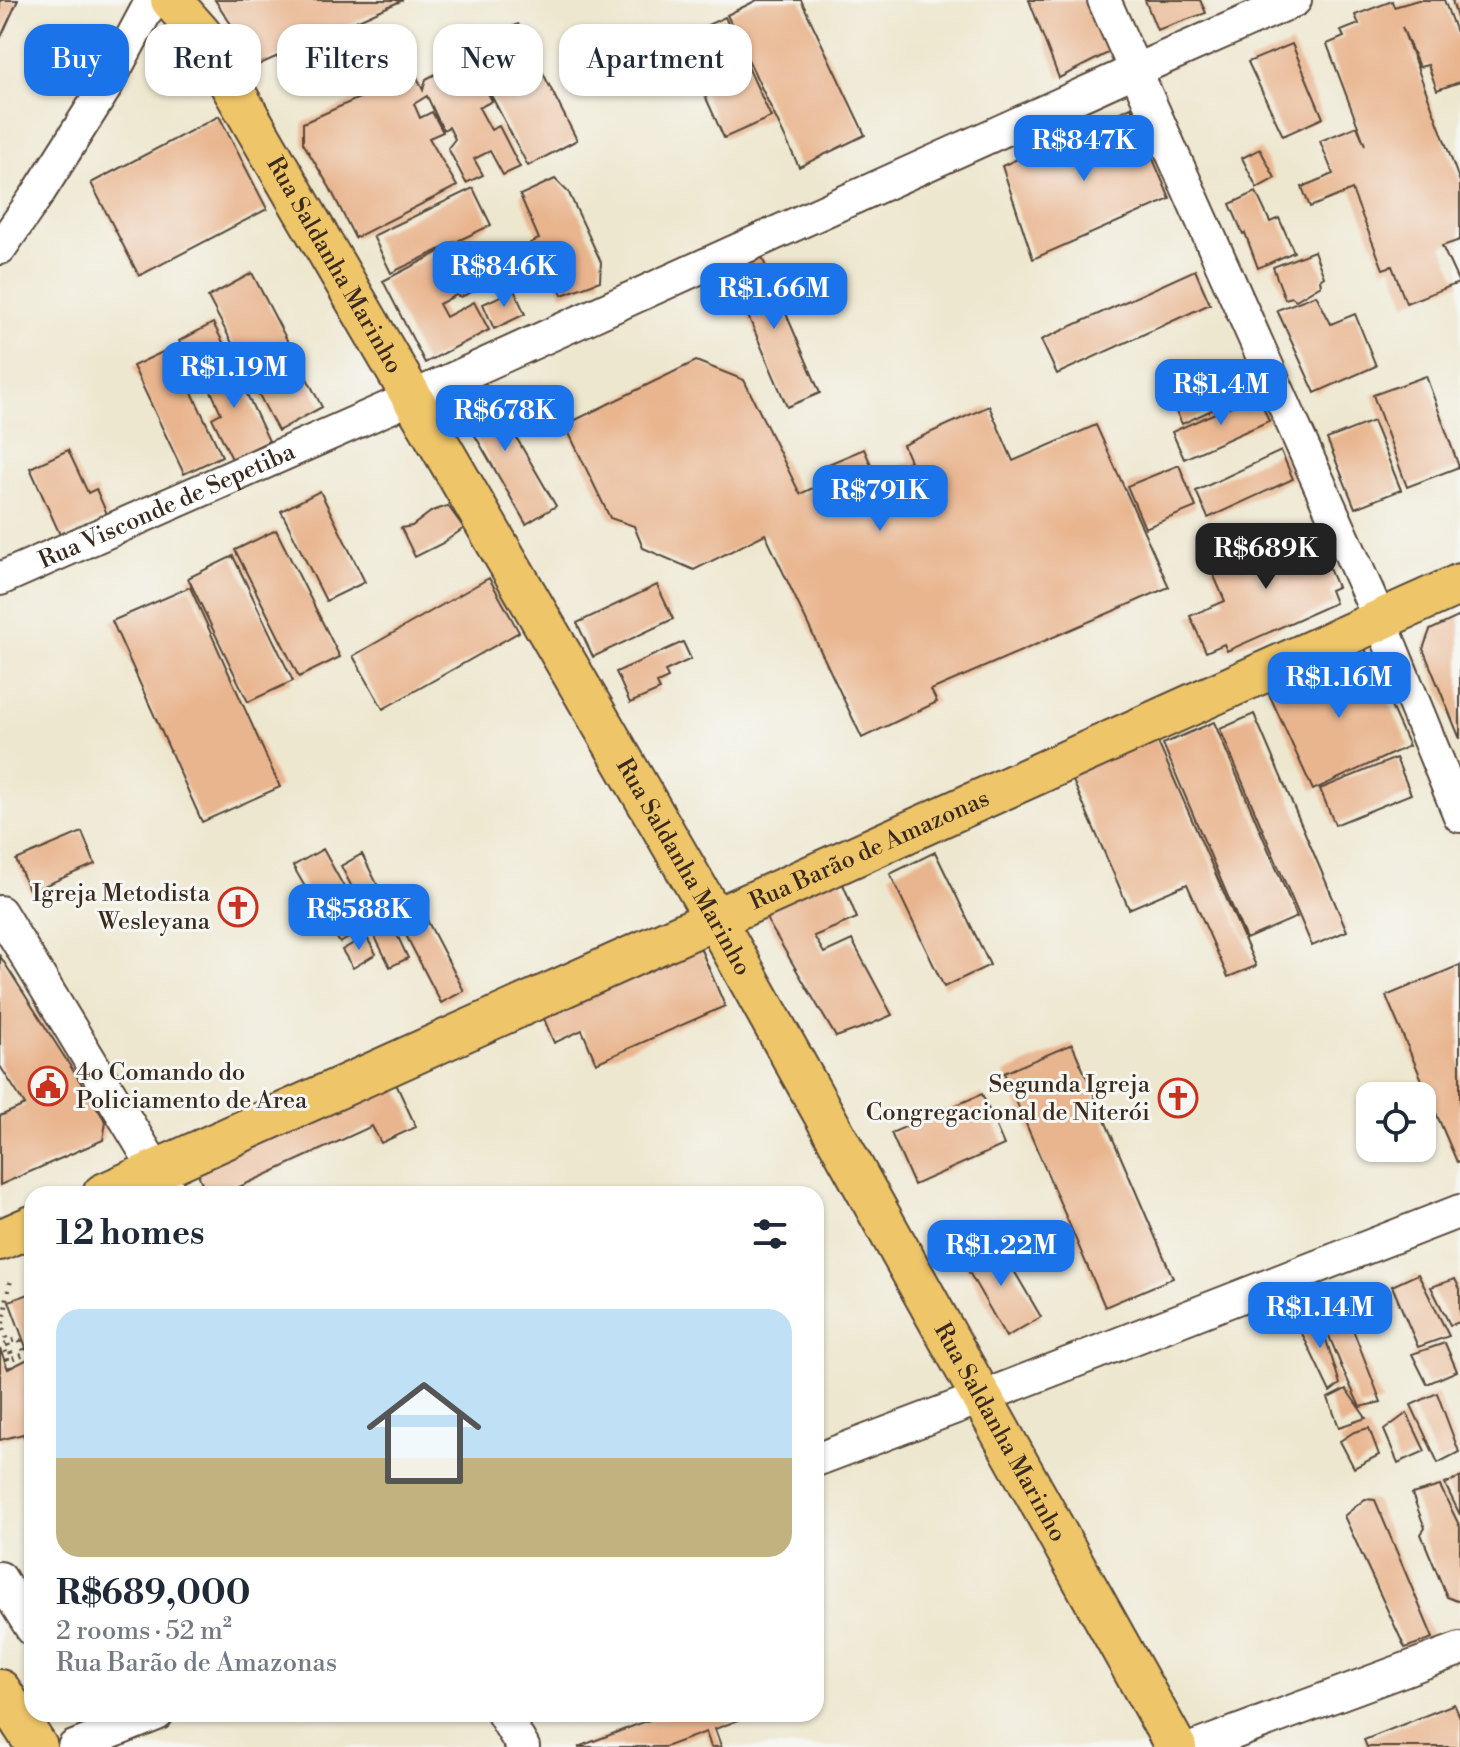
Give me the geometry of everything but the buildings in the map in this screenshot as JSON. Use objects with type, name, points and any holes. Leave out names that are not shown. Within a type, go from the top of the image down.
[{"type":"main road","name":"Rua Saldanha Marinho","points":[[171,0],[201,34],[715,919],[1176,1747]]},
{"type":"main road","name":"Rua Barão de Amazonas","points":[[143,1186],[164,1182],[715,919],[1460,584]]},
{"type":"main road","points":[[3,1257],[24,1235]]},
{"type":"main road","points":[[0,1690],[37,1747]]},
{"type":"street","points":[[0,248],[105,88],[152,0]]},
{"type":"street","points":[[1104,0],[1380,620],[1460,816]]},
{"type":"street","name":"Rua Visconde de Sepetiba","points":[[0,579],[413,397],[1295,0]]},
{"type":"street","points":[[0,912],[164,1182]]},
{"type":"street","points":[[824,1457],[1460,1211]]},
{"type":"street","points":[[0,1578],[24,1616]]},
{"type":"street","points":[[1196,1747],[1460,1649]]},
{"type":"street","points":[[74,1747],[137,1722]]},
{"type":"street","points":[[508,1722],[523,1747]]},
{"type":"path","points":[[3,1257],[2,1327],[13,1359],[23,1355],[24,1350],[20,1341],[16,1340],[8,1343],[4,1347],[10,1368]]},
{"type":"place","name":"Igreja Metodista Wesleyana","points":[[238,907]]},
{"type":"place","name":"4o Comando do Policiamento de Area","points":[[48,1086]]},
{"type":"place","name":"Segunda Igreja Congregacional de Niterói","points":[[1178,1098]]}]
